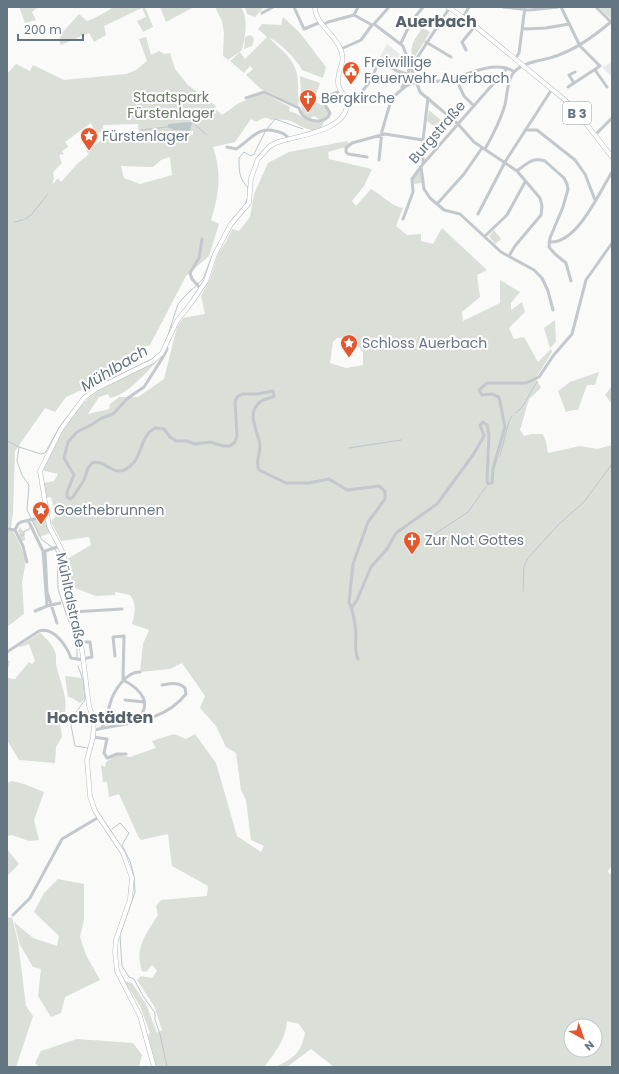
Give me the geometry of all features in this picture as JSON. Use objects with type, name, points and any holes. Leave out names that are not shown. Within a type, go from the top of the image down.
[{"type":"main road","points":[[315,7],[316,13],[322,23],[341,49],[343,62],[338,81],[344,96]]},
{"type":"main road","name":"B 3","points":[[449,7],[475,26],[552,89],[572,108],[612,157]]},
{"type":"main road","name":"Mühltalstraße","points":[[154,1067],[143,1024],[119,978],[115,962],[116,940],[131,892],[132,878],[123,852],[99,817],[90,796],[87,760],[93,737],[94,721],[89,706],[80,642],[72,612],[64,555],[50,528],[40,471],[52,443],[65,422],[88,395],[102,386],[155,359],[166,346],[177,321],[210,271],[215,254],[231,224],[249,203],[251,178],[258,159],[270,146],[334,125],[346,110],[347,103],[344,96]]},
{"type":"street","points":[[262,13],[273,7]]},
{"type":"street","points":[[294,7],[304,29],[354,14],[358,7]]},
{"type":"street","points":[[341,49],[361,40],[389,7]]},
{"type":"street","points":[[401,43],[411,22],[423,7]]},
{"type":"street","points":[[379,160],[382,135],[392,97],[402,87],[407,79],[410,64],[417,58],[449,7]]},
{"type":"street","points":[[463,17],[469,7]]},
{"type":"street","points":[[503,7],[560,7],[580,46],[599,64],[600,67],[568,87]]},
{"type":"street","points":[[437,204],[464,174],[495,132],[505,105],[510,77],[514,72],[524,66],[580,46],[612,22],[596,7]]},
{"type":"street","points":[[515,59],[519,53],[525,8]]},
{"type":"street","points":[[354,14],[401,43],[420,92],[458,124],[469,138],[518,171],[525,182],[540,198],[542,212],[515,246],[509,256]]},
{"type":"street","points":[[523,29],[546,28],[569,24]]},
{"type":"street","points":[[466,50],[462,42],[475,26]]},
{"type":"street","points":[[426,42],[451,57]]},
{"type":"street","points":[[359,97],[371,80],[379,61],[397,71],[408,74]]},
{"type":"street","points":[[402,87],[416,83],[447,80],[486,69],[508,68],[514,72]]},
{"type":"street","name":"Burgstraße","points":[[403,219],[414,192],[412,179],[422,165],[508,68]]},
{"type":"street","points":[[595,70],[607,87]]},
{"type":"street","points":[[574,83],[569,75],[575,72]]},
{"type":"street","points":[[447,80],[458,83],[464,96],[474,106]]},
{"type":"street","points":[[478,214],[506,162],[552,89]]},
{"type":"street","points":[[246,98],[264,92],[299,108],[300,113],[304,118],[321,121],[328,117],[330,113],[321,98],[341,91]]},
{"type":"street","points":[[344,96],[375,100],[392,97]]},
{"type":"street","points":[[428,98],[423,140],[422,165],[424,190],[444,210],[460,214],[494,246],[509,256],[528,265],[542,278],[548,291],[553,310]]},
{"type":"street","points":[[595,135],[612,118]]},
{"type":"street","points":[[227,147],[236,149],[253,135],[267,129],[282,133],[289,139]]},
{"type":"street","points":[[525,130],[537,130],[575,160],[583,170],[595,200]]},
{"type":"street","points":[[367,157],[348,154],[346,152],[346,148],[352,143],[382,135],[423,140]]},
{"type":"street","points":[[518,171],[533,160],[541,160],[545,161],[566,180],[568,189],[557,224],[549,242],[552,251],[566,263],[571,281]]},
{"type":"street","points":[[549,242],[553,243],[564,238],[576,229],[612,172]]},
{"type":"street","points":[[485,236],[507,215],[525,182]]},
{"type":"street","points":[[200,288],[190,273],[201,252],[202,239]]},
{"type":"street","points":[[352,606],[360,594],[371,567],[387,549],[396,533],[434,507],[466,465],[483,439],[484,434],[480,424],[483,422],[487,425],[489,435],[487,465],[488,484],[493,482],[494,466],[505,432],[505,422],[498,397],[492,394],[482,395],[479,390],[487,383],[522,384],[539,377],[553,356],[572,334],[586,280],[612,243]]},
{"type":"street","points":[[166,346],[164,358],[142,389],[128,398],[113,414],[79,430],[70,439],[64,458],[74,472],[74,476],[67,492],[68,498],[70,499],[73,497],[84,480],[88,468],[92,463],[99,462],[119,471],[128,468],[139,456],[145,437],[157,427],[164,428],[170,437],[178,441],[187,441],[195,444],[210,442],[226,446],[232,445],[238,434],[236,398],[242,394],[260,394],[270,391],[274,392],[274,396],[260,402],[254,413],[254,425],[260,445],[257,465],[259,470],[284,482],[309,483],[329,479],[345,490],[379,486],[385,491],[385,499],[368,522],[353,564],[349,602],[352,606],[356,631],[355,654],[358,659]]},
{"type":"street","points":[[15,530],[18,524],[30,519],[47,516]]},
{"type":"street","points":[[30,519],[44,551],[45,583],[48,605],[57,623]]},
{"type":"street","points":[[9,530],[15,530]]},
{"type":"street","points":[[15,530],[24,546],[27,562]]},
{"type":"street","points":[[44,551],[60,546]]},
{"type":"street","points":[[35,611],[48,605],[60,603]]},
{"type":"street","points":[[72,612],[122,609]]},
{"type":"street","points":[[7,652],[35,634],[45,630],[59,638],[72,659],[83,659],[92,656],[90,642],[80,642]]},
{"type":"street","points":[[115,656],[113,637],[124,636],[123,680]]},
{"type":"street","points":[[102,727],[107,720],[110,702],[123,680],[133,672],[140,672]]},
{"type":"street","points":[[123,680],[140,691],[144,702],[144,710],[135,723]]},
{"type":"street","points":[[94,730],[102,727],[113,727],[135,723],[169,711],[186,692],[185,688],[182,685],[173,683],[162,685]]},
{"type":"street","points":[[125,700],[144,702]]},
{"type":"street","points":[[141,716],[144,720]]},
{"type":"street","points":[[93,737],[107,739],[104,753],[107,758],[117,754],[126,754]]},
{"type":"street","points":[[13,915],[30,898],[62,839],[99,817]]},
{"type":"shaded area","points":[[387,44],[404,57],[400,62],[398,70],[378,60]]},
{"type":"shaded area","points":[[612,62],[612,77],[602,67]]},
{"type":"shaded area","points":[[193,123],[190,131],[174,130],[167,127],[169,124]]},
{"type":"green space","points":[[19,7],[37,8],[32,12],[36,20],[25,23]]},
{"type":"green space","points":[[113,7],[145,7],[153,27],[143,32],[137,21],[146,17],[142,8],[104,26],[106,35],[94,42],[89,33],[61,45],[59,40],[62,33],[79,14],[87,21],[101,15]]},
{"type":"green space","points":[[160,7],[194,7],[166,22]]},
{"type":"green space","points":[[215,7],[241,7],[245,17],[246,28],[242,50],[228,60],[223,56],[224,33],[222,21]]},
{"type":"green space","points":[[245,7],[264,7],[255,17],[247,14]]},
{"type":"green space","points":[[599,7],[612,7],[612,18],[610,18]]},
{"type":"green space","points":[[283,17],[300,33],[326,67],[323,78],[302,70],[287,51],[269,38],[291,60],[297,73],[298,106],[261,89],[246,75],[253,69],[250,66],[244,73],[230,61],[240,52],[245,59],[267,37],[258,29],[262,24],[281,25]]},
{"type":"green space","points":[[422,28],[430,32],[413,60],[411,51],[412,47]]},
{"type":"green space","points":[[250,35],[254,40],[252,46],[244,49],[245,37]]},
{"type":"green space","name":"Staatspark Fürstenlager","points":[[146,37],[151,55],[159,51],[165,54],[170,53],[175,69],[188,85],[216,106],[215,108],[222,115],[239,103],[263,93],[290,107],[289,111],[311,120],[320,122],[325,121],[320,129],[314,130],[288,120],[271,120],[265,118],[256,122],[251,119],[235,142],[213,147],[218,166],[218,193],[211,220],[219,224],[209,256],[186,276],[150,345],[133,351],[117,374],[66,397],[55,412],[45,408],[15,451],[13,513],[11,527],[26,561],[22,582],[24,614],[7,627],[7,74],[16,64],[30,71],[33,65],[64,80],[126,74],[136,70],[147,61],[139,39]],"holes":[[[91,123],[93,128],[89,132],[91,135],[96,135],[103,130],[103,125],[138,124],[139,134],[193,131],[193,135],[104,138],[86,151],[89,154],[77,164],[61,182],[58,178],[52,185],[54,178],[53,172],[62,163],[59,155],[64,154],[62,151],[68,147],[65,142]],[[170,157],[172,175],[140,184],[124,178],[121,166],[153,167],[161,160]]]},
{"type":"green space","points":[[300,76],[320,83],[315,97],[315,102],[326,107],[329,114],[321,120],[314,116],[308,119],[302,115]]},
{"type":"green space","points":[[429,110],[443,122],[437,129],[427,121]]},
{"type":"green space","points":[[347,141],[349,144],[346,147],[328,152],[329,159],[372,169],[364,186],[352,201],[356,206],[371,189],[391,203],[403,208],[396,226],[407,235],[421,234],[421,241],[433,244],[442,228],[487,270],[477,275],[480,297],[462,312],[463,321],[500,303],[500,280],[520,292],[511,303],[511,310],[522,302],[525,312],[509,328],[514,339],[524,337],[538,362],[551,349],[552,352],[536,378],[541,388],[529,399],[520,430],[524,436],[543,434],[548,453],[580,446],[597,449],[612,445],[612,865],[608,871],[609,874],[612,873],[612,1067],[334,1067],[311,1049],[287,1067],[276,1067],[296,1054],[301,1046],[305,1033],[299,1024],[287,1021],[285,1034],[282,1040],[264,1067],[156,1067],[148,1035],[150,1033],[140,1006],[127,985],[124,985],[124,981],[132,983],[146,1004],[157,1033],[162,1030],[154,1006],[137,980],[141,976],[152,978],[157,971],[152,965],[146,972],[142,971],[139,955],[140,948],[158,915],[156,906],[161,900],[207,896],[208,886],[172,866],[168,834],[141,840],[119,794],[109,797],[107,782],[103,782],[101,765],[105,767],[106,762],[117,754],[130,757],[156,748],[152,741],[174,734],[186,739],[195,734],[216,763],[237,836],[261,852],[264,846],[251,840],[246,800],[241,790],[236,753],[226,747],[216,726],[200,708],[205,696],[182,663],[170,669],[140,672],[143,644],[149,630],[132,624],[135,609],[134,602],[130,595],[115,592],[115,595],[96,596],[75,588],[75,581],[71,581],[67,559],[91,545],[89,537],[61,541],[51,522],[56,516],[51,497],[46,498],[43,483],[54,481],[58,474],[41,470],[66,425],[73,415],[91,396],[123,376],[160,359],[137,382],[124,392],[110,398],[108,394],[99,397],[88,414],[109,409],[110,404],[119,397],[138,397],[164,379],[177,327],[183,318],[205,314],[201,296],[210,279],[218,254],[232,229],[239,231],[250,217],[254,194],[268,163],[289,152]],"holes":[[[350,337],[363,352],[363,365],[346,368],[330,363],[333,342],[337,338]]]},
{"type":"green space","points":[[419,172],[421,172],[422,183],[414,184],[413,179]]},
{"type":"green space","points":[[494,230],[501,239],[495,244],[489,236]]},
{"type":"green space","points":[[555,320],[556,342],[550,348],[544,328]]},
{"type":"green space","points":[[599,372],[595,385],[587,385],[578,410],[566,412],[558,391],[570,382]]},
{"type":"green space","points":[[612,386],[612,404],[605,395]]},
{"type":"green space","points":[[45,518],[50,533],[39,537],[32,520]]},
{"type":"green space","points":[[20,527],[23,531],[32,529],[24,532],[25,540],[22,541],[18,531]]},
{"type":"green space","points":[[40,633],[54,649],[56,664],[66,702],[64,717],[60,724],[62,737],[56,747],[55,763],[19,760],[7,740],[7,673],[8,678],[15,679],[29,662],[32,664],[35,661],[29,644],[19,646]]},
{"type":"green space","points":[[7,660],[10,661],[7,673],[8,662]]},
{"type":"green space","points":[[65,676],[82,678],[84,700],[80,703],[68,697]]},
{"type":"green space","points":[[12,781],[44,792],[34,820],[39,840],[29,841],[12,835],[7,836],[7,783]]},
{"type":"green space","points":[[7,849],[19,864],[8,875],[7,873]]},
{"type":"green space","points":[[58,879],[84,884],[84,920],[80,937],[86,955],[100,980],[65,997],[61,1013],[51,1017],[38,996],[41,969],[33,967],[20,945],[14,922],[33,938],[57,946],[59,936],[34,912],[44,893]]},
{"type":"green space","points":[[12,917],[18,942],[26,1006],[33,1016],[16,1067],[7,1067],[7,918]]},
{"type":"green space","points":[[77,1039],[133,1043],[142,1055],[139,1067],[39,1067],[35,1063],[41,1051]]},
{"type":"waterway","name":"Mühlbach","points":[[267,129],[275,119],[303,129]]},
{"type":"waterway","points":[[193,123],[207,135]]},
{"type":"waterway","points":[[141,130],[167,127]]},
{"type":"waterway","name":"Mühlbach","points":[[248,194],[248,188],[240,174],[239,158],[244,152],[251,156],[254,154],[265,132]]},
{"type":"waterway","points":[[32,214],[48,194]]},
{"type":"waterway","name":"Mühlbach","points":[[245,205],[247,199]]},
{"type":"waterway","points":[[25,219],[31,215]]},
{"type":"waterway","name":"Mühlbach","points":[[230,223],[235,216]]},
{"type":"waterway","points":[[15,222],[23,220]]},
{"type":"waterway","name":"Mühlbach","points":[[167,338],[178,304],[203,279],[212,256]]},
{"type":"waterway","name":"Mühlbach","points":[[105,382],[152,359],[159,353]]},
{"type":"waterway","points":[[516,413],[522,407],[537,382]]},
{"type":"waterway","name":"Mühlbach","points":[[52,547],[42,540],[27,510],[29,485],[22,475],[17,461],[19,447],[41,454],[45,453],[60,426],[78,403]]},
{"type":"waterway","points":[[500,456],[509,421],[512,416]]},
{"type":"waterway","points":[[349,448],[401,440]]},
{"type":"waterway","name":"Mühlbach","points":[[7,441],[19,447]]},
{"type":"waterway","points":[[523,591],[524,566],[528,558],[559,524],[584,502],[612,464]]},
{"type":"waterway","points":[[427,539],[468,512],[486,487]]},
{"type":"waterway","points":[[21,535],[24,535],[24,532],[30,528]]},
{"type":"waterway","name":"Mühlbach","points":[[55,549],[57,553],[58,589],[77,646],[77,658]]},
{"type":"waterway","name":"Mühlbach","points":[[78,666],[83,680],[85,700],[70,720],[75,746],[88,748]]},
{"type":"waterway","name":"Mühlbach","points":[[112,829],[120,823],[129,833],[122,845],[130,861],[134,876],[135,892],[120,935],[122,966],[129,977],[134,979],[143,996],[155,1013],[155,1020],[160,1034],[167,1067]]},
{"type":"place","name":"Freiwillige Feuerwehr Auerbach","points":[[351,85]]},
{"type":"place","name":"Bergkirche","points":[[308,113]]},
{"type":"place","name":"Fürstenlager","points":[[89,151]]},
{"type":"place","name":"Schloss Auerbach","points":[[349,358]]},
{"type":"place","name":"Goethebrunnen","points":[[41,525]]},
{"type":"place","name":"Zur Not Gottes","points":[[412,555]]},
{"type":"district","name":"Auerbach","points":[[436,21]]},
{"type":"district","name":"Hochstädten","points":[[100,717]]}]
